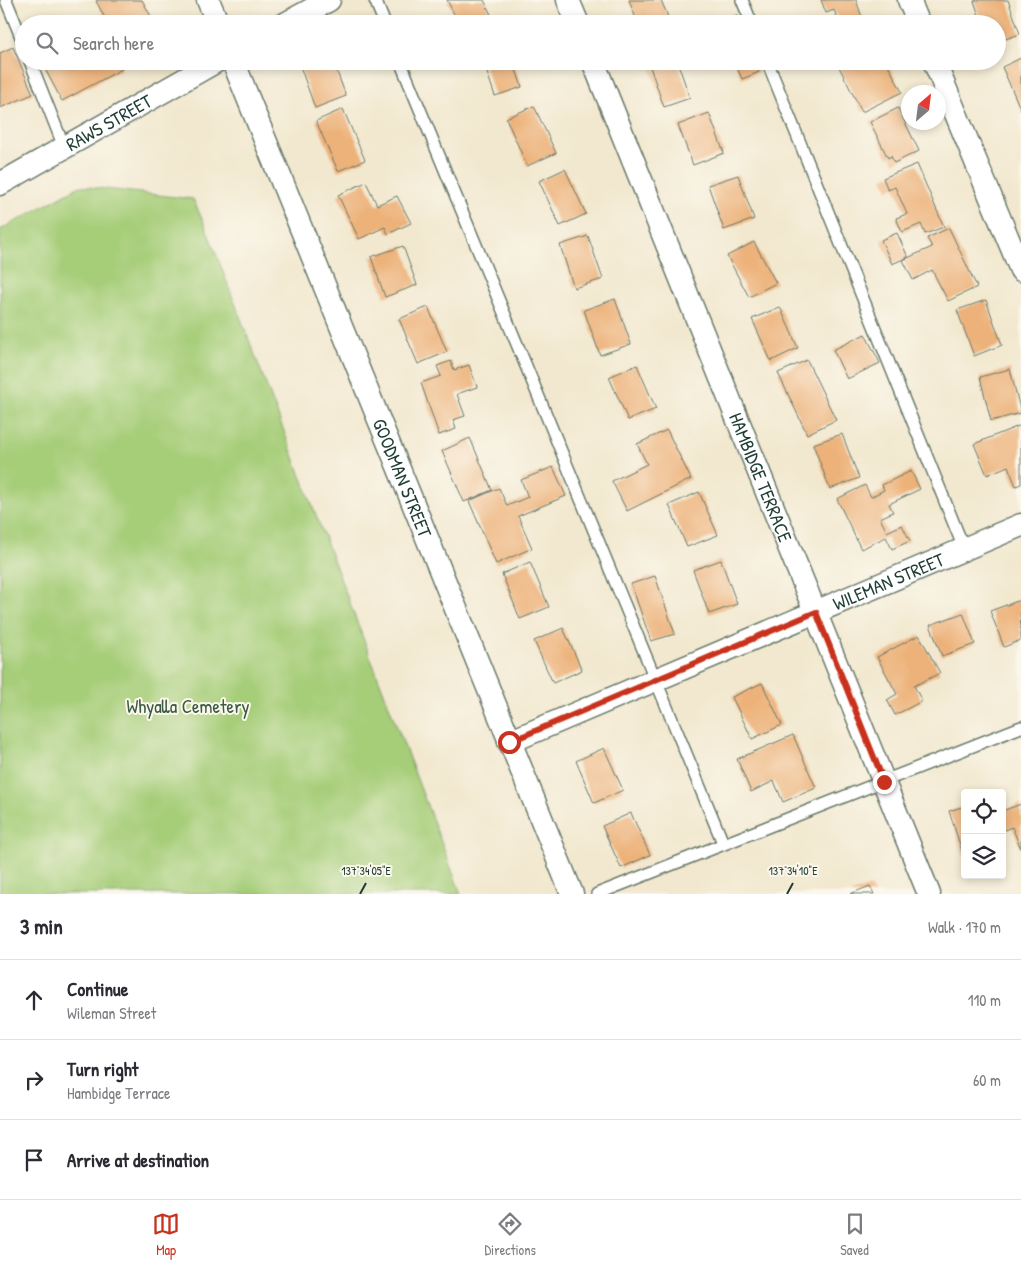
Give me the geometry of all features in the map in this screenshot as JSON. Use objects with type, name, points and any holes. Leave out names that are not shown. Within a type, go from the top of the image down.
[{"type":"street","points":[[208,0],[214,15]]},
{"type":"street","points":[[301,15],[328,0]]},
{"type":"street","points":[[568,0],[574,15]]},
{"type":"street","points":[[909,0],[915,15]]},
{"type":"street","name":"RAWS STREET","points":[[0,184],[201,70]]},
{"type":"street","name":"GOODMAN STREET","points":[[237,70],[572,894]]},
{"type":"street","name":"HAMBIDGE TERRACE","points":[[597,70],[929,894]]},
{"type":"street","points":[[938,70],[1021,270]]},
{"type":"street","name":"WILEMAN STREET","points":[[509,742],[656,678],[964,551],[1021,525]]},
{"type":"lane","points":[[6,0],[15,22]]},
{"type":"lane","points":[[375,0],[381,15]]},
{"type":"lane","points":[[742,0],[748,15]]},
{"type":"lane","points":[[34,70],[64,147]]},
{"type":"lane","points":[[404,70],[723,843]]},
{"type":"lane","points":[[771,70],[964,551]]},
{"type":"lane","points":[[597,894],[1021,727]]},
{"type":"green space","name":"Whyalla Cemetery","points":[[80,186],[193,199],[207,230],[461,894],[0,894],[0,230]]},
{"type":"building","points":[[142,0],[150,15],[103,15],[96,1]]},
{"type":"building","points":[[447,0],[484,0],[491,15],[454,15]]},
{"type":"building","points":[[629,0],[661,0],[667,15],[635,15]]},
{"type":"building","points":[[821,0],[856,0],[861,15],[836,15],[834,10],[826,13]]},
{"type":"building","points":[[1008,0],[1020,34],[1006,39],[1006,15],[979,15],[974,1]]},
{"type":"building","points":[[13,47],[15,52],[15,70],[23,70],[33,94],[0,108],[0,53]]},
{"type":"building","points":[[1021,58],[1021,110],[1003,70],[1006,70],[1006,65]]},
{"type":"building","points":[[46,70],[120,70],[62,101]]},
{"type":"building","points":[[301,70],[336,70],[346,96],[315,108]]},
{"type":"building","points":[[486,70],[516,70],[522,87],[495,96]]},
{"type":"building","points":[[651,70],[680,70],[690,98],[664,107]]},
{"type":"building","points":[[738,70],[758,70],[759,72],[742,79]]},
{"type":"building","points":[[841,70],[891,70],[901,92],[862,112]]},
{"type":"building","points":[[534,106],[556,153],[527,166],[506,118]]},
{"type":"building","points":[[898,108],[901,114],[901,130],[909,130],[919,151],[894,163],[891,156],[888,158],[870,122]]},
{"type":"building","points":[[343,109],[365,160],[338,171],[316,121]]},
{"type":"building","points":[[709,113],[724,153],[693,165],[678,125]]},
{"type":"building","points":[[917,164],[944,227],[925,234],[921,224],[902,232],[896,218],[907,214],[895,187],[888,190],[883,178]]},
{"type":"building","points":[[565,169],[586,214],[560,226],[539,181]]},
{"type":"building","points":[[738,175],[754,219],[724,230],[708,185]]},
{"type":"building","points":[[366,182],[377,205],[397,196],[411,223],[388,234],[385,227],[359,239],[338,195]]},
{"type":"building","points":[[949,228],[977,287],[948,301],[932,270],[913,280],[903,260],[932,247],[927,238]]},
{"type":"building","points":[[897,233],[908,257],[892,264],[881,240]]},
{"type":"building","points":[[588,236],[603,279],[574,288],[560,245]]},
{"type":"building","points":[[754,242],[776,283],[749,297],[727,256]]},
{"type":"building","points":[[403,246],[417,285],[385,297],[371,257]]},
{"type":"building","points":[[615,299],[631,344],[600,355],[584,310]]},
{"type":"building","points":[[986,300],[1002,345],[974,356],[957,310]]},
{"type":"building","points":[[428,307],[447,352],[418,364],[399,319]]},
{"type":"building","points":[[780,307],[798,348],[771,361],[752,319]]},
{"type":"building","points":[[865,334],[880,363],[847,379],[833,350]]},
{"type":"building","points":[[807,360],[836,420],[807,434],[778,373]]},
{"type":"building","points":[[451,361],[454,370],[469,365],[477,387],[457,394],[465,416],[453,420],[456,429],[439,435],[421,383],[441,376],[437,366]]},
{"type":"building","points":[[637,365],[656,409],[628,420],[609,377]]},
{"type":"building","points":[[1010,369],[1021,413],[991,421],[980,377]]},
{"type":"building","points":[[1021,425],[1021,484],[1016,486],[1008,466],[987,475],[974,444]]},
{"type":"building","points":[[667,430],[691,479],[627,511],[612,481],[647,464],[637,444]]},
{"type":"building","points":[[842,434],[859,478],[830,489],[813,444]]},
{"type":"building","points":[[470,438],[492,490],[464,502],[442,451]]},
{"type":"building","points":[[553,467],[566,496],[518,516],[532,548],[496,564],[469,501],[499,488],[507,506],[528,497],[521,480]]},
{"type":"building","points":[[911,471],[920,489],[889,504],[893,512],[880,518],[887,532],[902,525],[910,541],[892,549],[886,537],[861,549],[837,499],[865,485],[871,497],[884,490],[882,485]]},
{"type":"building","points":[[699,492],[718,535],[687,547],[669,505]]},
{"type":"building","points":[[721,560],[737,604],[709,614],[693,570]]},
{"type":"building","points":[[530,562],[549,607],[520,619],[502,574]]},
{"type":"building","points":[[655,576],[675,634],[651,641],[631,584]]},
{"type":"building","points":[[1020,600],[1021,640],[1004,647],[990,611]]},
{"type":"building","points":[[963,613],[975,644],[942,656],[930,625]]},
{"type":"building","points":[[563,628],[582,670],[553,683],[534,641]]},
{"type":"building","points":[[919,635],[940,673],[914,686],[922,701],[895,715],[887,700],[897,694],[877,657]]},
{"type":"building","points":[[762,683],[782,725],[752,739],[732,697]]},
{"type":"building","points":[[793,735],[816,788],[783,802],[774,781],[751,792],[737,759]]},
{"type":"building","points":[[604,748],[623,790],[594,803],[576,761]]},
{"type":"building","points":[[1021,804],[1021,849],[1012,827],[1006,829],[1006,810]]},
{"type":"building","points":[[961,807],[961,848],[949,811]]},
{"type":"building","points":[[631,813],[650,855],[621,868],[602,826]]},
{"type":"building","points":[[870,886],[874,894],[850,894]]},
{"type":"route","points":[[509,742],[656,678],[816,612],[884,782]]}]
